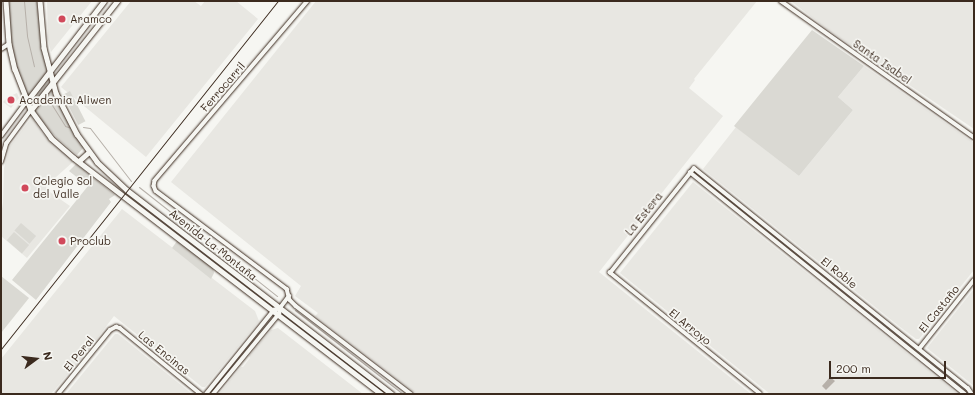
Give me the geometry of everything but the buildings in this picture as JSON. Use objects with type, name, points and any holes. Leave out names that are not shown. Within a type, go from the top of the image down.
[{"type":"main road","name":"Avenida La Montaña","points":[[6,1],[9,44],[15,69],[31,110],[51,138],[382,394]]},
{"type":"main road","name":"Avenida La Montaña","points":[[40,1],[44,48],[49,72],[68,119],[89,152],[106,171],[127,190],[392,394]]},
{"type":"main road","points":[[26,100],[104,1]]},
{"type":"main road","points":[[31,110],[117,1]]},
{"type":"main road","points":[[79,161],[89,152]]},
{"type":"street","name":"Ferrocarril","points":[[289,296],[287,289],[157,191],[154,186],[155,181],[308,1]]},
{"type":"street","name":"Santa Isabel","points":[[781,1],[974,137]]},
{"type":"street","points":[[1,49],[9,44]]},
{"type":"street","points":[[1,136],[26,100]]},
{"type":"street","points":[[1,162],[6,144],[31,110]]},
{"type":"street","points":[[1,141],[6,144]]},
{"type":"street","name":"La Estera","points":[[610,273],[694,168]]},
{"type":"street","name":"El Roble","points":[[694,168],[968,388],[972,394]]},
{"type":"street","name":"El Roble","points":[[690,172],[966,394]]},
{"type":"street","name":"El Arroyo","points":[[610,273],[760,394]]},
{"type":"street","name":"El Castaño","points":[[919,349],[974,280]]},
{"type":"street","points":[[213,394],[279,314],[280,308],[289,296],[296,306],[411,394]]},
{"type":"street","points":[[206,394],[274,310],[280,308]]},
{"type":"street","points":[[865,314],[869,309]]},
{"type":"street","name":"El Peral","points":[[58,394],[110,330],[116,327]]},
{"type":"street","name":"Las Encinas","points":[[116,327],[120,328],[201,394]]},
{"type":"shaded area","points":[[9,1],[38,1],[47,66],[56,93],[84,147],[77,155],[57,138],[43,122],[35,111],[27,93],[15,63],[9,34]]},
{"type":"shaded area","points":[[47,1],[92,1],[51,52],[48,40]]},
{"type":"shaded area","points":[[131,1],[194,1],[201,6],[205,1],[236,1],[258,19],[146,157],[61,87]]},
{"type":"shaded area","points":[[316,1],[757,1],[694,79],[695,80],[689,88],[723,116],[599,272],[751,394],[417,394],[315,316],[318,313],[295,296],[301,286],[171,182]]},
{"type":"shaded area","points":[[791,1],[972,1],[974,3],[974,129],[827,29]]},
{"type":"shaded area","points":[[812,30],[864,66],[838,97],[853,110],[799,176],[734,126]]},
{"type":"shaded area","points":[[864,66],[974,143],[974,270],[919,339],[916,339],[899,326],[703,169],[736,127],[799,176],[853,110],[838,97]]},
{"type":"shaded area","points":[[70,91],[85,121],[78,125],[63,95]]},
{"type":"shaded area","name":"Academia Aliwen","points":[[17,93],[19,98],[11,108],[3,102],[8,97]]},
{"type":"shaded area","name":"Colegio Sol del Valle","points":[[32,117],[42,133],[74,161],[46,186],[47,190],[70,206],[27,258],[1,236],[1,214],[3,203],[4,168],[10,146]]},
{"type":"shaded area","name":"Proclub","points":[[76,164],[115,195],[109,199],[111,202],[36,300],[12,280],[88,186],[69,171]]},
{"type":"shaded area","points":[[693,182],[958,394],[770,394],[620,273]]},
{"type":"shaded area","points":[[122,209],[255,311],[259,321],[205,387],[202,387],[114,316],[89,349],[51,394],[1,394],[1,359]]},
{"type":"shaded area","points":[[21,223],[36,236],[30,244],[14,231]]},
{"type":"shaded area","points":[[14,232],[29,245],[22,253],[7,240]]},
{"type":"shaded area","points":[[177,241],[213,268],[214,273],[211,279],[172,248]]},
{"type":"shaded area","points":[[1,276],[29,298],[1,333]]},
{"type":"shaded area","points":[[974,289],[974,386],[927,348]]},
{"type":"shaded area","points":[[278,328],[363,394],[219,394],[241,367],[243,367],[250,358],[249,356],[271,330]]},
{"type":"shaded area","points":[[115,334],[118,334],[192,394],[66,394]]},
{"type":"shaded area","points":[[830,377],[835,381],[826,390],[822,386]]},
{"type":"waterway","points":[[24,1],[27,36],[34,66]]},
{"type":"waterway","points":[[47,97],[65,126],[72,128]]},
{"type":"waterway","points":[[83,127],[90,128],[131,181]]},
{"type":"waterway","points":[[139,187],[277,296]]},
{"type":"waterway","points":[[295,310],[403,394]]},
{"type":"railway","points":[[1,349],[278,1]]},
{"type":"place","name":"Aramco","points":[[62,19]]},
{"type":"place","name":"Academia Aliwen","points":[[11,100]]},
{"type":"place","name":"Colegio Sol del Valle","points":[[25,188]]},
{"type":"place","name":"Proclub","points":[[62,241]]}]
